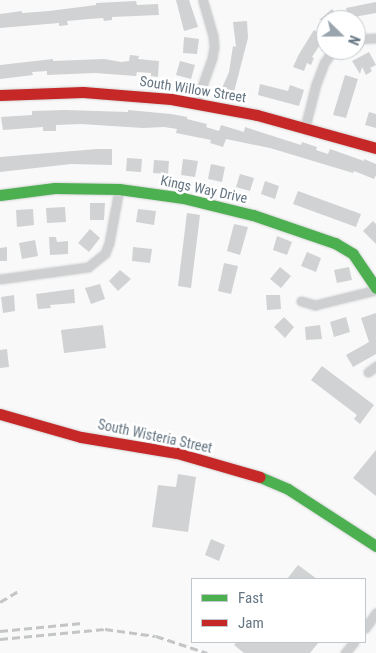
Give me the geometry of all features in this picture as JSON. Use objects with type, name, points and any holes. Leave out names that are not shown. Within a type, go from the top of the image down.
[{"type":"street","points":[[196,103],[214,47],[213,36],[203,0]]},
{"type":"street","points":[[305,127],[316,84],[326,60]]},
{"type":"street","name":"South Willow Street","points":[[0,95],[114,93],[196,103],[305,127],[376,148]]},
{"type":"street","name":"Kings Way Drive","points":[[0,195],[55,188],[119,189],[182,198],[254,215],[310,232],[335,243],[353,254],[365,269],[376,289]]},
{"type":"street","points":[[0,279],[88,267],[105,253],[109,243],[119,189]]},
{"type":"street","points":[[301,301],[315,305],[376,289]]},
{"type":"street","points":[[368,372],[376,366]]},
{"type":"street","name":"South Wisteria Street","points":[[0,414],[81,437],[177,454],[254,475],[288,489],[325,511],[376,546]]},
{"type":"street","points":[[366,627],[376,613]]},
{"type":"street","points":[[345,653],[353,643]]},
{"type":"building","points":[[176,0],[189,0],[198,27],[184,31]]},
{"type":"building","points":[[136,1],[137,5],[158,4],[159,15],[112,17],[112,20],[104,21],[103,18],[67,21],[68,25],[59,26],[59,23],[0,28],[0,14],[22,11],[22,13],[49,11],[96,5],[96,3]]},
{"type":"building","points":[[376,2],[376,13],[366,15],[366,10],[346,10],[346,8]]},
{"type":"building","points":[[247,21],[248,38],[234,92],[222,88],[229,72],[233,46],[236,47],[233,22]]},
{"type":"building","points":[[314,30],[316,31],[316,51],[312,57],[314,58],[311,65],[307,63],[304,71],[293,67]]},
{"type":"building","points":[[184,37],[199,39],[197,54],[183,53]]},
{"type":"building","points":[[369,52],[376,65],[370,68],[372,71],[366,75],[362,67],[360,74],[352,61],[366,60],[366,54]]},
{"type":"building","points":[[130,55],[139,56],[138,59],[159,61],[158,77],[151,76],[151,73],[137,72],[136,76],[95,73],[47,75],[47,71],[32,72],[33,75],[0,79],[0,65],[53,59],[53,61],[104,59],[121,62],[129,61]]},
{"type":"building","points":[[180,61],[195,65],[191,79],[176,75]]},
{"type":"building","points":[[345,75],[358,79],[346,118],[333,115]]},
{"type":"building","points":[[260,84],[288,91],[290,85],[304,90],[299,106],[258,95]]},
{"type":"building","points":[[128,110],[171,114],[207,124],[206,127],[219,131],[221,125],[244,132],[245,127],[301,145],[302,142],[317,147],[316,150],[328,154],[330,149],[364,161],[364,159],[376,164],[376,175],[374,179],[354,171],[353,173],[270,148],[226,139],[223,147],[210,143],[211,140],[176,133],[177,129],[164,127],[143,128],[81,124],[56,125],[56,131],[43,131],[43,127],[3,130],[1,117],[32,115],[32,111],[128,112]]},
{"type":"building","points":[[369,112],[376,114],[376,128],[365,125]]},
{"type":"building","points":[[112,149],[112,165],[71,164],[0,172],[0,157]]},
{"type":"building","points":[[127,158],[142,159],[141,172],[126,171]]},
{"type":"building","points":[[183,159],[198,161],[195,177],[181,175]]},
{"type":"building","points":[[154,160],[169,161],[168,174],[153,173]]},
{"type":"building","points":[[211,164],[225,167],[222,182],[208,179]]},
{"type":"building","points":[[240,174],[254,178],[250,191],[236,187]]},
{"type":"building","points":[[265,181],[279,186],[275,199],[261,194]]},
{"type":"building","points":[[298,191],[361,214],[356,227],[293,204]]},
{"type":"building","points":[[90,203],[105,203],[104,220],[90,220]]},
{"type":"building","points":[[65,207],[66,222],[47,223],[46,208]]},
{"type":"building","points":[[33,209],[34,225],[17,227],[16,210]]},
{"type":"building","points":[[138,209],[156,211],[154,225],[136,222]]},
{"type":"building","points":[[187,213],[200,215],[191,288],[178,286]]},
{"type":"building","points":[[373,221],[376,224],[376,244],[363,231]]},
{"type":"building","points":[[234,224],[248,227],[240,255],[227,251]]},
{"type":"building","points":[[90,229],[100,238],[89,252],[78,243]]},
{"type":"building","points":[[277,236],[292,242],[287,255],[273,250]]},
{"type":"building","points":[[49,237],[56,237],[57,242],[68,241],[68,254],[50,255]]},
{"type":"building","points":[[35,240],[38,256],[22,259],[19,243]]},
{"type":"building","points":[[7,247],[7,261],[0,261],[0,248]]},
{"type":"building","points":[[133,247],[152,249],[150,263],[132,261]]},
{"type":"building","points":[[307,252],[321,258],[316,272],[301,266]]},
{"type":"building","points":[[224,263],[238,266],[231,294],[218,291]]},
{"type":"building","points":[[280,267],[291,276],[281,288],[270,279]]},
{"type":"building","points":[[349,267],[352,280],[337,283],[334,270]]},
{"type":"building","points":[[120,270],[131,279],[118,291],[109,281]]},
{"type":"building","points":[[100,284],[105,299],[91,304],[85,288]]},
{"type":"building","points":[[74,289],[75,303],[50,305],[51,308],[38,309],[36,294]]},
{"type":"building","points":[[14,295],[15,311],[3,313],[1,297]]},
{"type":"building","points":[[266,295],[280,295],[281,309],[267,310]]},
{"type":"building","points":[[376,313],[376,354],[353,367],[346,355],[369,342],[361,318]]},
{"type":"building","points":[[284,317],[294,327],[285,338],[274,327]]},
{"type":"building","points":[[346,317],[350,332],[334,337],[330,322]]},
{"type":"building","points":[[103,325],[106,348],[64,353],[61,330]]},
{"type":"building","points":[[320,325],[322,339],[306,340],[305,327]]},
{"type":"building","points":[[7,349],[9,367],[0,368],[0,350]]},
{"type":"building","points":[[322,366],[374,405],[360,424],[354,419],[357,415],[311,380]]},
{"type":"building","points":[[376,450],[376,496],[353,478]]},
{"type":"building","points":[[178,474],[196,477],[188,532],[152,527],[158,485],[176,487]]},
{"type":"building","points":[[211,539],[225,545],[219,561],[205,555]]},
{"type":"building","points":[[298,565],[316,578],[288,578]]},
{"type":"building","points":[[236,643],[318,643],[310,653],[244,653],[234,645]]},
{"type":"railway","points":[[0,602],[20,590]]},
{"type":"railway","points":[[0,631],[82,623]]},
{"type":"railway","points":[[0,639],[105,629],[156,636],[207,653]]},
{"type":"traffic: fast","points":[[0,195],[55,188],[119,189],[183,198],[253,215],[335,243],[353,254],[376,288]]},
{"type":"traffic: fast","points":[[260,477],[288,489],[376,546]]},
{"type":"traffic: jam","points":[[0,95],[83,92],[171,99],[257,115],[376,148]]},
{"type":"traffic: jam","points":[[0,414],[81,437],[177,453],[260,477]]}]
